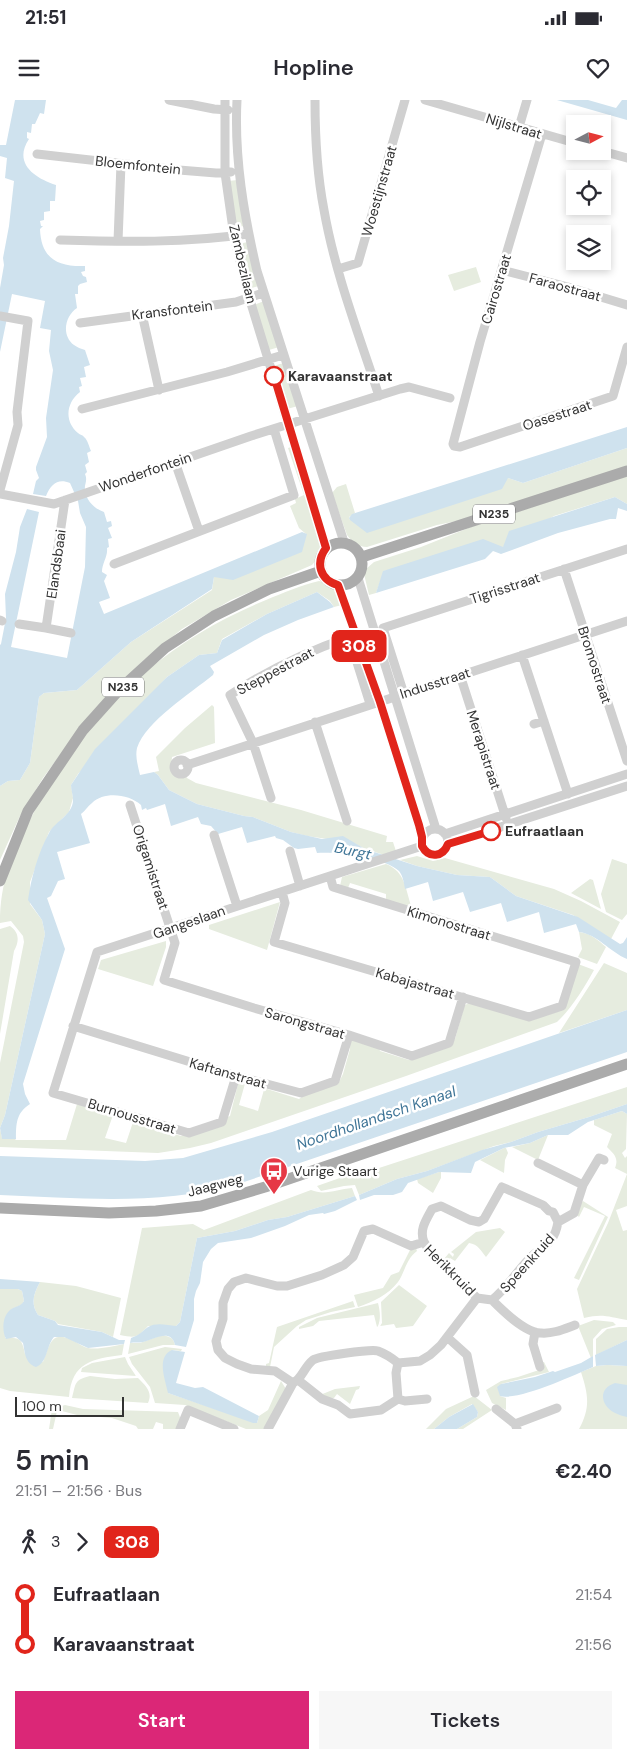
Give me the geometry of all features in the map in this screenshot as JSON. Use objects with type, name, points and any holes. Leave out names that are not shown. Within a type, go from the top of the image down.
[{"type":"main road","name":"N235","points":[[362,557],[627,471]]},
{"type":"main road","points":[[344,542],[355,547],[362,557],[362,568],[358,578],[351,583],[338,585],[328,580],[321,571],[320,558],[326,548],[332,544],[344,542]]},
{"type":"main road","name":"N235","points":[[0,881],[28,811],[82,730],[118,691],[165,648],[214,616],[269,589],[321,571]]},
{"type":"main road","name":"Jaagweg","points":[[0,1208],[108,1213],[156,1211],[201,1206],[266,1187],[627,1064]]},
{"type":"street","points":[[169,100],[237,105]]},
{"type":"street","points":[[315,100],[315,135],[324,210],[338,269],[379,396]]},
{"type":"street","name":"Woestijnstraat","points":[[338,269],[358,262],[405,100]]},
{"type":"street","name":"Nijlstraat","points":[[428,100],[566,141]]},
{"type":"street","points":[[519,127],[527,100]]},
{"type":"street","name":"Zambezilaan","points":[[224,105],[225,173],[234,236],[249,297],[326,548]]},
{"type":"street","name":"Zambezilaan","points":[[237,105],[239,171],[248,234],[263,292],[344,542]]},
{"type":"street","name":"Cairostraat","points":[[453,444],[542,134]]},
{"type":"street","name":"Bloemfontein","points":[[37,154],[216,173],[239,171]]},
{"type":"street","points":[[611,154],[627,158]]},
{"type":"street","points":[[118,241],[121,164]]},
{"type":"street","points":[[60,240],[192,240],[248,234]]},
{"type":"street","name":"Faraostraat","points":[[502,270],[627,305]]},
{"type":"street","name":"Kransfontein","points":[[80,323],[236,302],[263,292]]},
{"type":"street","points":[[142,314],[159,390]]},
{"type":"street","points":[[0,316],[28,321],[17,412],[18,425],[0,490]]},
{"type":"street","name":"Oasestraat","points":[[453,444],[460,447],[613,396],[627,347]]},
{"type":"street","points":[[82,408],[159,390],[283,355]]},
{"type":"street","points":[[289,424],[409,387],[450,398]]},
{"type":"street","name":"Wonderfontein","points":[[0,494],[54,504],[289,424]]},
{"type":"street","points":[[114,564],[294,495],[274,429]]},
{"type":"street","points":[[175,462],[199,531]]},
{"type":"street","name":"Elandsbaai","points":[[46,628],[65,500]]},
{"type":"street","name":"Tigrisstraat","points":[[400,695],[382,628],[627,549]]},
{"type":"street","name":"Bromostraat","points":[[564,569],[627,761]]},
{"type":"street","points":[[358,578],[400,695],[436,829]]},
{"type":"street","points":[[338,585],[380,702],[422,842],[427,853],[436,855],[444,852],[448,844],[445,834],[441,830],[436,829],[425,832],[422,842]]},
{"type":"street","name":"Indusstraat","points":[[187,765],[627,621]]},
{"type":"street","points":[[19,624],[71,633]]},
{"type":"street","name":"Steppestraat","points":[[253,743],[230,695],[284,663],[349,637],[370,704]]},
{"type":"street","points":[[522,655],[568,794]]},
{"type":"street","name":"Merapistraat","points":[[460,675],[509,825]]},
{"type":"street","points":[[534,724],[544,721]]},
{"type":"street","points":[[315,722],[347,821]]},
{"type":"street","points":[[253,743],[271,798]]},
{"type":"street","points":[[445,834],[627,774]]},
{"type":"street","points":[[448,844],[627,786]]},
{"type":"street","name":"Origamistraat","points":[[130,805],[171,928]]},
{"type":"street","points":[[214,835],[237,906]]},
{"type":"street","name":"Gangeslaan","points":[[53,1093],[97,952],[371,863],[397,854],[422,842]]},
{"type":"street","points":[[290,851],[300,886]]},
{"type":"street","name":"Kimonostraat","points":[[330,876],[333,887],[576,962]]},
{"type":"street","name":"Kabajastraat","points":[[282,892],[285,903],[274,942],[530,1017],[562,1006],[576,962]]},
{"type":"street","name":"Sarongstraat","points":[[171,928],[175,943],[164,980],[349,1035],[412,1056],[450,1043],[463,997]]},
{"type":"street","name":"Kaftanstraat","points":[[73,1026],[236,1076],[301,1093],[335,1081],[349,1035]]},
{"type":"street","name":"Burnousstraat","points":[[53,1093],[190,1133],[222,1122],[236,1076]]},
{"type":"street","name":"Speenkruid","points":[[492,1300],[502,1293],[532,1256],[552,1239],[558,1222],[574,1213],[583,1186],[599,1158],[604,1160]]},
{"type":"street","points":[[538,1163],[583,1186]]},
{"type":"street","name":"Speenkruid","points":[[424,1242],[421,1235],[425,1221],[432,1209],[441,1206],[470,1220],[479,1222],[484,1218],[502,1188],[543,1205],[548,1212],[553,1212],[558,1222]]},
{"type":"street","name":"Herikkruid","points":[[295,1382],[275,1372],[251,1369],[237,1364],[225,1358],[218,1350],[216,1340],[223,1319],[224,1303],[228,1289],[234,1282],[246,1278],[277,1286],[287,1286],[322,1275],[344,1265],[353,1257],[364,1230],[373,1229],[411,1246],[424,1242],[429,1250],[477,1298],[492,1300]]},
{"type":"street","points":[[268,1429],[295,1382],[314,1360],[339,1354],[376,1350],[398,1363],[420,1361],[441,1345],[477,1298]]},
{"type":"street","points":[[492,1300],[514,1320],[535,1332],[555,1332],[575,1325]]},
{"type":"street","points":[[535,1332],[533,1344],[540,1367]]},
{"type":"street","points":[[447,1337],[467,1355],[475,1393]]},
{"type":"street","points":[[398,1363],[396,1373],[398,1399]]},
{"type":"street","points":[[295,1382],[322,1399],[338,1405],[350,1414],[381,1410],[398,1399],[405,1401],[427,1399]]},
{"type":"street","points":[[496,1409],[516,1427],[557,1408]]},
{"type":"street","points":[[180,1429],[188,1410],[234,1429]]},
{"type":"shaded area","points":[[238,180],[244,226],[234,228],[228,181]]},
{"type":"shaded area","points":[[248,242],[259,286],[248,289],[238,244]]},
{"type":"shaded area","points":[[476,267],[481,282],[454,291],[448,275]]},
{"type":"shaded area","points":[[264,301],[279,347],[269,350],[254,305]]},
{"type":"shaded area","points":[[284,363],[298,406],[287,409],[273,366]]},
{"type":"shaded area","points":[[294,446],[322,542],[317,559],[312,565],[231,600],[182,629],[144,660],[91,713],[43,778],[20,816],[0,860],[0,786],[8,781],[20,780],[30,763],[39,697],[44,693],[77,690],[131,642],[212,590],[214,577],[306,534],[299,528],[290,506],[296,503],[295,499],[304,495],[288,448]]},
{"type":"shaded area","points":[[627,448],[627,467],[472,518],[437,525],[367,547],[356,544],[347,535],[332,493],[337,487],[346,484],[355,513],[349,517],[350,520],[508,478],[523,483]]},
{"type":"shaded area","points":[[627,476],[627,504],[615,497],[554,516],[503,547],[384,571],[376,593],[369,595],[364,574],[366,569],[374,562],[421,547],[471,527]]},
{"type":"shaded area","points":[[319,581],[332,587],[342,605],[334,607],[330,601],[317,592],[267,614],[222,639],[217,653],[199,655],[167,677],[78,774],[71,785],[73,798],[69,812],[49,832],[30,882],[30,904],[42,920],[45,934],[5,1115],[0,1128],[0,1063],[24,942],[23,936],[11,921],[0,923],[2,895],[4,883],[17,847],[49,785],[97,718],[126,689],[191,638],[228,617],[299,587]]},
{"type":"shaded area","points":[[212,705],[214,707],[215,743],[172,757],[171,769],[175,775],[185,774],[187,778],[196,783],[301,810],[387,836],[386,842],[393,842],[396,851],[384,855],[354,843],[291,832],[253,817],[197,804],[169,790],[154,772],[159,771],[156,757],[185,728]]},
{"type":"shaded area","points":[[417,856],[433,861],[445,858],[554,889],[620,922],[611,939],[573,915],[516,896],[490,877],[457,875],[400,860]]},
{"type":"shaded area","points":[[612,859],[627,864],[627,914],[622,920],[606,912],[601,894]]},
{"type":"shaded area","points":[[386,864],[393,867],[401,876],[412,908],[386,900],[386,894],[350,883],[348,888],[340,886],[342,877]]},
{"type":"shaded area","points":[[590,879],[593,880],[601,909],[571,893]]},
{"type":"shaded area","points":[[280,902],[267,950],[209,929],[209,925]]},
{"type":"shaded area","points":[[10,926],[16,932],[18,941],[14,951],[0,1034],[0,929]]},
{"type":"shaded area","points":[[579,932],[590,935],[606,947],[597,964],[578,957],[582,949]]},
{"type":"shaded area","points":[[166,941],[166,947],[153,986],[98,969],[101,960]]},
{"type":"shaded area","points":[[604,963],[627,973],[627,1010],[559,1033]]},
{"type":"shaded area","points":[[578,964],[594,970],[573,1004],[557,1022],[211,1143],[158,1153],[0,1147],[0,1128],[2,1138],[15,1140],[66,1140],[77,1104],[113,1115],[105,1138],[126,1143],[134,1119],[135,1122],[181,1136],[230,1116],[239,1080],[246,1080],[239,1105],[258,1111],[265,1086],[267,1089],[299,1099],[305,1095],[338,1084],[343,1074],[352,1039],[379,1048],[380,1051],[409,1060],[455,1039],[463,1011],[462,1008],[469,1003],[525,1019],[563,1009]]},
{"type":"shaded area","points":[[627,1087],[627,1104],[494,1146],[427,1171],[397,1179],[359,1195],[355,1185],[321,1191],[317,1186],[354,1173],[379,1168]]},
{"type":"shaded area","points":[[622,1111],[627,1114],[626,1149],[622,1153],[625,1158],[627,1156],[627,1174],[615,1168],[616,1159],[607,1147],[612,1134],[594,1125],[594,1120]]},
{"type":"shaded area","points":[[548,1135],[538,1160],[512,1147],[530,1143]]},
{"type":"shaded area","points":[[506,1148],[508,1153],[505,1160],[504,1173],[480,1160]]},
{"type":"shaded area","points":[[441,1172],[441,1178],[433,1193],[418,1183],[417,1179]]},
{"type":"shaded area","points":[[627,1174],[627,1206],[616,1210],[623,1231],[627,1230],[627,1320],[601,1316],[584,1318],[577,1289],[608,1223]]},
{"type":"shaded area","points":[[352,1188],[355,1196],[235,1231],[197,1238],[180,1322],[176,1326],[148,1326],[136,1336],[120,1335],[142,1228],[193,1224],[204,1230],[311,1190],[326,1192]]},
{"type":"shaded area","points":[[583,1201],[608,1217],[579,1280],[574,1278],[605,1216],[584,1207],[579,1217],[577,1215]]},
{"type":"shaded area","points":[[500,1228],[505,1232],[486,1257],[477,1246],[469,1243],[455,1261],[450,1258],[447,1261],[444,1259],[449,1253],[453,1257],[454,1254],[451,1252],[476,1232]]},
{"type":"shaded area","points":[[411,1248],[416,1248],[417,1251],[410,1258],[394,1287],[380,1298],[358,1307],[354,1295],[383,1288],[391,1275],[399,1272]]},
{"type":"shaded area","points":[[40,1282],[76,1286],[121,1298],[113,1337],[102,1332],[58,1324],[55,1321],[38,1315],[34,1306],[34,1298]]},
{"type":"shaded area","points":[[399,1285],[427,1306],[413,1326],[396,1328],[394,1324],[380,1326],[382,1323],[381,1302]]},
{"type":"shaded area","points":[[0,1289],[18,1289],[22,1291],[23,1303],[8,1313],[5,1323],[5,1338],[20,1340],[25,1354],[43,1362],[52,1340],[60,1337],[92,1348],[124,1344],[122,1355],[101,1358],[85,1364],[74,1376],[69,1397],[10,1391],[0,1388]]},
{"type":"shaded area","points":[[353,1301],[355,1307],[306,1320],[297,1326],[274,1347],[270,1367],[266,1368],[266,1364],[269,1363],[277,1327]]},
{"type":"shaded area","points":[[378,1303],[380,1318],[377,1327],[374,1315],[319,1321],[313,1326],[299,1329],[299,1327],[317,1318]]},
{"type":"shaded area","points":[[594,1320],[613,1322],[616,1325],[602,1329],[593,1339],[593,1356],[591,1358],[578,1326]]},
{"type":"shaded area","points":[[627,1327],[627,1340],[596,1355],[596,1339],[607,1329]]},
{"type":"shaded area","points":[[162,1335],[171,1338],[175,1345],[163,1345],[128,1354],[130,1343],[140,1343]]},
{"type":"shaded area","points":[[165,1347],[182,1349],[181,1351],[172,1350],[168,1393],[257,1423],[259,1416],[268,1410],[281,1381],[286,1389],[265,1429],[246,1429],[185,1405],[155,1403],[150,1387],[132,1364],[129,1357]]},
{"type":"shaded area","points":[[125,1357],[136,1376],[81,1372],[82,1368],[92,1363]]},
{"type":"shaded area","points":[[544,1362],[549,1372],[501,1384],[500,1396],[506,1398],[506,1410],[492,1403],[486,1390],[501,1381],[542,1369],[540,1363]]},
{"type":"shaded area","points":[[596,1366],[627,1366],[627,1429],[579,1429],[587,1407],[581,1372]]},
{"type":"shaded area","points":[[90,1376],[115,1379],[138,1378],[149,1392],[148,1403],[72,1398],[76,1383]]},
{"type":"shaded area","points":[[360,1386],[356,1390],[350,1404],[337,1394],[334,1398],[320,1395],[335,1389]]},
{"type":"shaded area","points":[[474,1396],[492,1410],[463,1429],[457,1429],[477,1417],[478,1412],[472,1404],[449,1417],[434,1429],[426,1429],[446,1409]]},
{"type":"shaded area","points":[[65,1405],[83,1409],[178,1412],[181,1420],[177,1429],[163,1429],[163,1424],[156,1422],[153,1429],[138,1429],[136,1426],[112,1418],[57,1411],[53,1429],[49,1429],[52,1409]]},
{"type":"water","points":[[15,100],[46,100],[44,114],[40,113],[35,124],[32,124],[31,133],[27,132],[27,138],[29,139],[23,155],[28,168],[34,174],[56,185],[55,201],[50,201],[50,211],[44,212],[44,220],[40,221],[41,226],[43,226],[40,229],[44,247],[52,259],[66,265],[85,266],[85,271],[81,272],[86,277],[87,282],[78,286],[78,294],[75,294],[77,308],[67,321],[66,331],[67,336],[74,345],[85,350],[90,365],[84,367],[86,377],[80,378],[82,386],[79,387],[80,392],[72,401],[68,412],[70,423],[79,434],[84,436],[91,451],[87,453],[89,462],[85,465],[87,472],[85,474],[85,488],[87,498],[94,507],[104,512],[107,522],[111,521],[112,526],[108,528],[112,538],[108,539],[109,547],[107,548],[102,572],[107,575],[104,581],[110,598],[99,602],[104,614],[302,532],[307,534],[302,552],[233,580],[214,577],[212,589],[131,642],[77,690],[44,693],[39,697],[30,763],[20,780],[8,781],[0,786],[0,645],[6,618],[5,594],[16,552],[20,527],[27,509],[39,512],[11,647],[67,658],[85,567],[86,527],[70,483],[62,481],[55,483],[46,496],[33,494],[36,481],[39,478],[36,467],[47,437],[46,418],[53,370],[49,351],[51,330],[40,328],[45,301],[12,294],[0,352],[0,288],[14,181],[5,178],[7,158],[0,156],[0,145],[6,145]]},
{"type":"water","points":[[557,100],[588,100],[616,108],[622,100],[627,100],[627,120]]},
{"type":"water","points":[[627,427],[627,448],[523,483],[508,478],[502,489],[367,533],[349,518],[352,514]]},
{"type":"water","points":[[615,497],[627,504],[627,511],[618,508],[616,519],[558,533],[501,554],[493,551],[485,559],[376,593],[383,571],[483,539],[503,547],[509,531]]},
{"type":"water","name":"Burgt","points":[[317,592],[334,607],[264,635],[210,666],[214,672],[213,675],[159,718],[142,738],[137,748],[140,775],[154,772],[169,790],[197,804],[253,817],[291,832],[322,839],[343,836],[365,849],[417,866],[457,875],[490,877],[516,896],[578,917],[620,944],[627,937],[627,959],[592,936],[579,932],[576,924],[544,933],[539,912],[507,922],[501,903],[470,912],[463,892],[433,901],[428,882],[405,889],[399,871],[383,862],[347,854],[317,853],[315,847],[298,849],[275,836],[247,843],[242,827],[218,834],[211,826],[201,824],[198,817],[171,826],[165,804],[142,810],[141,805],[130,798],[116,795],[103,797],[97,799],[81,814],[90,843],[57,852],[65,879],[58,881],[51,896],[47,898],[65,949],[23,1084],[30,1104],[19,1115],[16,1139],[2,1139],[0,1128],[5,1115],[45,934],[42,920],[28,900],[29,892],[45,841],[52,829],[67,814],[72,805],[71,785],[95,749],[167,677],[199,655],[217,653],[222,640],[267,614]]},
{"type":"water","name":"Noordhollandsch Kanaal","points":[[627,1010],[627,1052],[238,1184],[209,1191],[150,1198],[90,1199],[0,1195],[0,1156],[145,1161],[183,1158],[272,1132]]},
{"type":"water","points":[[627,1104],[627,1114],[622,1111],[588,1122],[568,1135],[548,1135],[530,1143],[504,1148],[475,1162],[471,1173],[439,1172],[408,1183],[402,1192],[393,1195],[374,1195],[360,1200],[359,1195],[397,1179],[427,1171],[482,1150]]},
{"type":"water","points":[[355,1196],[357,1200],[335,1211],[309,1215],[251,1238],[218,1243],[211,1249],[203,1262],[200,1283],[194,1299],[194,1320],[186,1347],[175,1345],[170,1337],[166,1336],[130,1343],[131,1338],[151,1325],[176,1326],[180,1322],[197,1238],[235,1231]]},
{"type":"water","points":[[0,1279],[40,1282],[34,1298],[34,1306],[38,1315],[55,1321],[58,1325],[102,1332],[119,1340],[125,1340],[124,1344],[88,1348],[64,1337],[54,1337],[40,1365],[36,1367],[32,1365],[26,1357],[23,1343],[16,1337],[6,1339],[4,1332],[4,1320],[7,1313],[24,1301],[22,1291],[18,1289],[0,1289]]},
{"type":"water","points":[[627,1340],[627,1366],[596,1366],[595,1355]]},
{"type":"water","points":[[172,1350],[185,1352],[176,1383],[195,1388],[203,1387],[259,1416],[257,1423],[168,1393],[163,1363],[167,1353]]},
{"type":"water","points":[[593,1356],[593,1367],[573,1376],[520,1395],[500,1396],[497,1387],[501,1384],[555,1372],[581,1363]]},
{"type":"water","points":[[615,1383],[627,1385],[627,1417],[616,1414],[604,1402],[603,1393],[605,1389]]},
{"type":"water","points":[[473,1404],[478,1412],[477,1417],[457,1429],[434,1429],[449,1417]]},
{"type":"bus line","name":"308","points":[[274,376],[326,548],[320,558],[321,571],[328,580],[338,585],[380,702],[419,825],[422,846],[427,853],[436,855],[444,852],[448,844],[491,831]]},
{"type":"place","name":"Karavaanstraat","points":[[274,376]]},
{"type":"place","name":"Eufraatlaan","points":[[491,831]]},
{"type":"place","name":"Vurige Staart","points":[[274,1195]]}]
